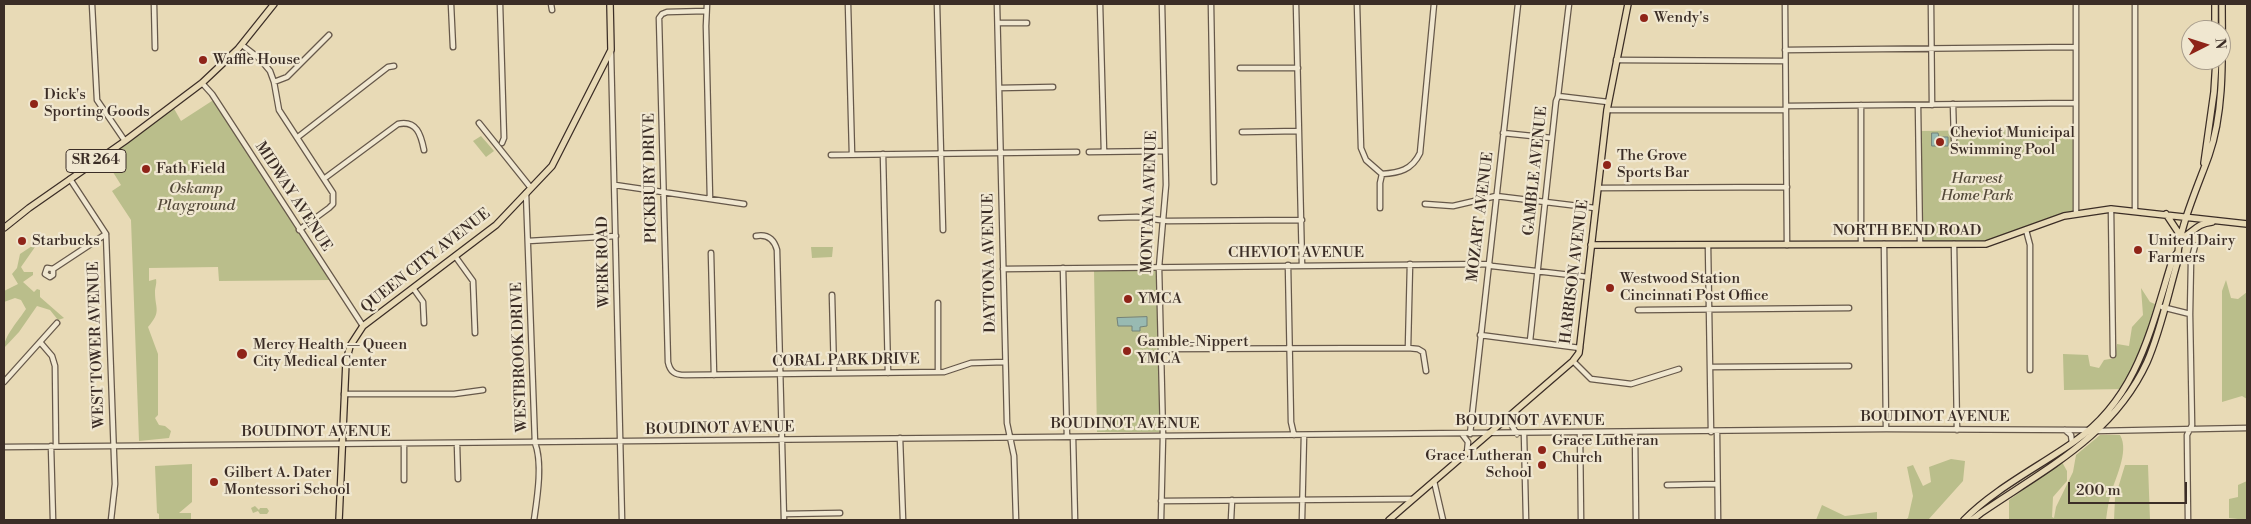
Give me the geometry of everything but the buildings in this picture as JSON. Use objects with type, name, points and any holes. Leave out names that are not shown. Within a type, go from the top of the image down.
[{"type":"main road","name":"SR 264","points":[[4,228],[28,208],[124,141],[202,82],[242,45],[274,4]]},
{"type":"main road","name":"WERK ROAD","points":[[610,4],[611,50]]},
{"type":"main road","name":"HARRISON AVENUE","points":[[1389,520],[1573,361],[1580,348],[1608,102],[1628,4]]},
{"type":"main road","points":[[2215,4],[2215,20]]},
{"type":"main road","points":[[1964,520],[2072,444],[2111,408],[2134,374],[2178,260],[2178,252],[2188,217],[2210,149],[2220,94],[2222,4]]},
{"type":"main road","name":"QUEEN CITY AVENUE","points":[[339,520],[344,394],[348,352],[354,337],[363,326],[496,224],[546,173],[557,158],[611,50]]},
{"type":"main road","points":[[2204,165],[2215,70]]},
{"type":"main road","name":"NORTH BEND ROAD","points":[[1591,245],[1992,243],[2076,213],[2111,209],[2135,210],[2247,224]]},
{"type":"main road","points":[[2166,214],[2182,238]]},
{"type":"main road","points":[[2182,238],[2202,223],[2219,220]]},
{"type":"main road","points":[[1972,520],[2010,489],[2076,448],[2098,431],[2123,402],[2140,374],[2151,351],[2161,307]]},
{"type":"street","points":[[92,4],[98,100],[124,141]]},
{"type":"street","points":[[154,4],[155,48]]},
{"type":"street","points":[[452,4],[453,47]]},
{"type":"street","points":[[500,4],[504,138],[502,143]]},
{"type":"street","points":[[551,4],[552,10]]},
{"type":"street","points":[[707,4],[710,199]]},
{"type":"street","points":[[848,4],[852,154]]},
{"type":"street","points":[[937,4],[943,230]]},
{"type":"street","name":"DAYTONA AVENUE","points":[[997,4],[1007,423],[1014,465],[1016,520]]},
{"type":"street","points":[[1100,4],[1104,152]]},
{"type":"street","name":"MONTANA AVENUE","points":[[1161,520],[1163,436],[1159,267],[1166,185],[1162,4]]},
{"type":"street","points":[[1210,4],[1214,182]]},
{"type":"street","points":[[1296,4],[1302,265]]},
{"type":"street","points":[[1357,4],[1361,148],[1366,160],[1382,174]]},
{"type":"street","points":[[1382,174],[1405,170],[1412,165],[1420,153],[1434,4]]},
{"type":"street","name":"MOZART AVENUE","points":[[1470,434],[1518,4]]},
{"type":"street","name":"GAMBLE AVENUE","points":[[1530,341],[1569,4]]},
{"type":"street","points":[[1785,4],[1787,244]]},
{"type":"street","points":[[1931,4],[1932,105]]},
{"type":"street","points":[[2076,4],[2076,213]]},
{"type":"street","points":[[2135,4],[2135,210]]},
{"type":"street","name":"PICKBURY DRIVE","points":[[685,375],[672,372],[668,362],[659,18],[667,12],[706,11]]},
{"type":"street","points":[[998,23],[1027,22]]},
{"type":"street","points":[[274,82],[287,77],[329,35]]},
{"type":"street","points":[[242,45],[266,65],[274,82],[279,110],[333,193],[332,204],[299,230]]},
{"type":"street","points":[[1786,50],[2076,47]]},
{"type":"street","name":"WERK ROAD","points":[[611,50],[622,520]]},
{"type":"street","points":[[1616,60],[1785,61]]},
{"type":"street","points":[[298,137],[388,67],[394,66]]},
{"type":"street","points":[[1240,68],[1298,68]]},
{"type":"street","name":"MIDWAY AVENUE","points":[[202,82],[212,94],[363,326]]},
{"type":"street","points":[[999,88],[1053,88]]},
{"type":"street","points":[[1558,96],[1608,102]]},
{"type":"street","points":[[1607,110],[2076,103]]},
{"type":"street","points":[[1953,104],[1954,140]]},
{"type":"street","points":[[1861,105],[1861,244]]},
{"type":"street","points":[[1918,105],[1920,244]]},
{"type":"street","points":[[325,178],[398,124],[406,123],[416,127],[420,133],[424,150]]},
{"type":"street","points":[[479,123],[531,188]]},
{"type":"street","points":[[1242,132],[1299,131]]},
{"type":"street","points":[[1503,132],[1552,138]]},
{"type":"street","points":[[1089,152],[1165,151]]},
{"type":"street","points":[[831,155],[1078,152]]},
{"type":"street","points":[[883,154],[888,373]]},
{"type":"street","points":[[1380,208],[1382,174]]},
{"type":"street","points":[[53,269],[106,234],[70,179]]},
{"type":"street","points":[[615,185],[744,204]]},
{"type":"street","points":[[1598,188],[1787,187]]},
{"type":"street","name":"WESTBROOK DRIVE","points":[[526,193],[536,443],[538,450],[538,486],[534,520]]},
{"type":"street","points":[[1425,204],[1458,206],[1480,198],[1496,196],[1595,208]]},
{"type":"street","points":[[2111,209],[2112,355]]},
{"type":"street","points":[[1101,218],[1302,220]]},
{"type":"street","points":[[2026,230],[2030,245],[2030,370]]},
{"type":"street","name":"WEST TOWER AVENUE","points":[[106,234],[114,494],[111,520]]},
{"type":"street","points":[[528,240],[616,236]]},
{"type":"street","points":[[756,236],[769,238],[777,250],[784,520]]},
{"type":"street","points":[[1884,244],[1886,429]]},
{"type":"street","points":[[1954,244],[1958,430]]},
{"type":"street","points":[[1708,245],[1710,432]]},
{"type":"street","points":[[2188,520],[2187,434],[2192,425],[2191,261],[2195,246]]},
{"type":"street","points":[[711,254],[714,375]]},
{"type":"street","points":[[455,256],[473,281],[475,333]]},
{"type":"street","points":[[1408,348],[1410,264]]},
{"type":"street","name":"CHEVIOT AVENUE","points":[[1003,269],[1488,264],[1588,277]]},
{"type":"street","points":[[1288,265],[1291,422],[1294,435]]},
{"type":"street","points":[[1063,268],[1067,437]]},
{"type":"street","points":[[413,288],[423,302],[424,323]]},
{"type":"street","points":[[832,294],[834,374]]},
{"type":"street","points":[[938,303],[938,372]]},
{"type":"street","points":[[2161,307],[2190,314]]},
{"type":"street","points":[[1638,310],[1848,308]]},
{"type":"street","points":[[4,382],[57,323]]},
{"type":"street","points":[[1480,335],[1580,348]]},
{"type":"street","points":[[40,342],[52,356],[55,366],[53,520]]},
{"type":"street","points":[[1161,349],[1408,348],[1418,349],[1423,352],[1426,371]]},
{"type":"street","points":[[1573,361],[1591,379],[1631,384],[1679,369]]},
{"type":"street","name":"CORAL PARK DRIVE","points":[[685,375],[938,372],[950,371],[971,363],[1005,362]]},
{"type":"street","points":[[1710,367],[1849,366]]},
{"type":"street","points":[[344,394],[454,394],[483,390]]},
{"type":"street","points":[[1513,412],[1511,422],[1517,434]]},
{"type":"street","name":"BOUDINOT AVENUE","points":[[4,447],[1524,434],[1886,429],[2098,431],[2247,428]]},
{"type":"street","points":[[2065,430],[2071,435],[2072,444]]},
{"type":"street","points":[[1635,432],[1636,520]]},
{"type":"street","points":[[1717,432],[1718,520]]},
{"type":"street","points":[[1580,433],[1581,520]]},
{"type":"street","points":[[1462,434],[1468,442],[1466,453]]},
{"type":"street","points":[[1524,434],[1526,520]]},
{"type":"street","points":[[1302,520],[1304,435]]},
{"type":"street","points":[[1073,437],[1075,520]]},
{"type":"street","points":[[900,438],[903,520]]},
{"type":"street","points":[[404,444],[404,480]]},
{"type":"street","points":[[457,444],[458,479]]},
{"type":"street","points":[[1434,481],[1443,520]]},
{"type":"street","points":[[1667,484],[1717,484]]},
{"type":"street","points":[[1161,501],[1413,499]]},
{"type":"street","points":[[1231,520],[1232,500]]},
{"type":"street","points":[[784,514],[840,513]]},
{"type":"green space","name":"Oskamp Playground","points":[[215,99],[332,280],[219,281],[218,267],[149,268],[149,281],[156,279],[157,310],[155,317],[148,327],[158,354],[158,415],[155,418],[159,425],[165,426],[171,431],[169,438],[139,441],[131,220],[112,191],[121,185],[103,156],[172,105],[181,121]]},
{"type":"green space","name":"Harvest Home Park","points":[[2076,129],[2076,213],[1992,243],[1920,244],[1919,131]]},
{"type":"green space","points":[[481,136],[494,151],[486,157],[473,141]]},
{"type":"green space","points":[[32,246],[35,247],[21,267],[24,272],[33,272],[33,275],[23,282],[34,292],[37,289],[40,290],[40,297],[64,318],[58,320],[50,310],[37,306],[19,332],[4,348],[9,333],[26,309],[21,300],[15,298],[4,302],[4,291],[18,284],[12,274],[17,268],[20,254]]},
{"type":"green space","points":[[811,247],[833,247],[832,257],[812,258]]},
{"type":"green space","name":"Gamble-Nippert YMCA","points":[[1157,269],[1161,432],[1097,432],[1094,270]]},
{"type":"green space","points":[[2226,280],[2231,298],[2238,299],[2247,292],[2247,399],[2242,396],[2222,402],[2222,291]]},
{"type":"green space","points":[[2141,288],[2150,302],[2155,304],[2147,334],[2125,389],[2064,390],[2063,354],[2088,355],[2090,366],[2099,368],[2104,360],[2115,358],[2117,344],[2129,346],[2132,327],[2143,315]]},
{"type":"green space","points":[[2100,435],[2120,435],[2123,442],[2122,458],[2109,500],[2106,520],[2009,520],[2009,500],[2062,462],[2067,471],[2067,481],[2053,497],[2052,517],[2054,518],[2056,507],[2073,472],[2076,455]]},
{"type":"green space","points":[[1951,459],[1965,461],[1963,481],[1928,520],[1905,520],[1908,518],[1913,496],[1907,467],[1913,465],[1923,486],[1931,482],[1929,467]]},
{"type":"green space","points":[[192,464],[192,502],[179,513],[191,513],[191,520],[159,520],[155,466]]},
{"type":"green space","points":[[2125,465],[2148,465],[2150,520],[2114,520],[2115,498]]},
{"type":"green space","points":[[2247,481],[2247,520],[2229,518],[2229,499],[2238,497],[2238,485]]},
{"type":"green space","points":[[1822,505],[1845,516],[1877,512],[1877,520],[1816,520]]},
{"type":"green space","points":[[255,506],[259,510],[260,508],[267,508],[269,511],[267,514],[260,514],[258,511],[253,513],[251,508]]},
{"type":"water","name":"Cheviot Municipal Swimming Pool","points":[[1932,133],[1938,133],[1939,137],[1948,137],[1948,146],[1932,146]]},
{"type":"water","points":[[1147,317],[1147,326],[1140,327],[1140,331],[1132,331],[1132,326],[1118,326],[1117,318]]},
{"type":"place","name":"Wendy's","points":[[1644,18]]},
{"type":"place","name":"Waffle House","points":[[203,60]]},
{"type":"place","name":"Dick's Sporting Goods","points":[[34,104]]},
{"type":"place","name":"Cheviot Municipal Swimming Pool","points":[[1940,142]]},
{"type":"place","name":"The Grove Sports Bar","points":[[1607,165]]},
{"type":"place","name":"Fath Field","points":[[146,169]]},
{"type":"place","name":"Starbucks","points":[[22,241]]},
{"type":"place","name":"United Dairy Farmers","points":[[2138,250]]},
{"type":"place","name":"Westwood Station Cincinnati Post Office","points":[[1610,288]]},
{"type":"place","name":"YMCA","points":[[1128,299]]},
{"type":"place","name":"Gamble-Nippert YMCA","points":[[1127,351]]},
{"type":"place","name":"Mercy Health — Queen City Medical Center","points":[[242,354]]},
{"type":"place","name":"Grace Lutheran Church","points":[[1542,450]]},
{"type":"place","name":"Grace Lutheran School","points":[[1542,465]]},
{"type":"place","name":"Gilbert A. Dater Montessori School","points":[[214,482]]}]
